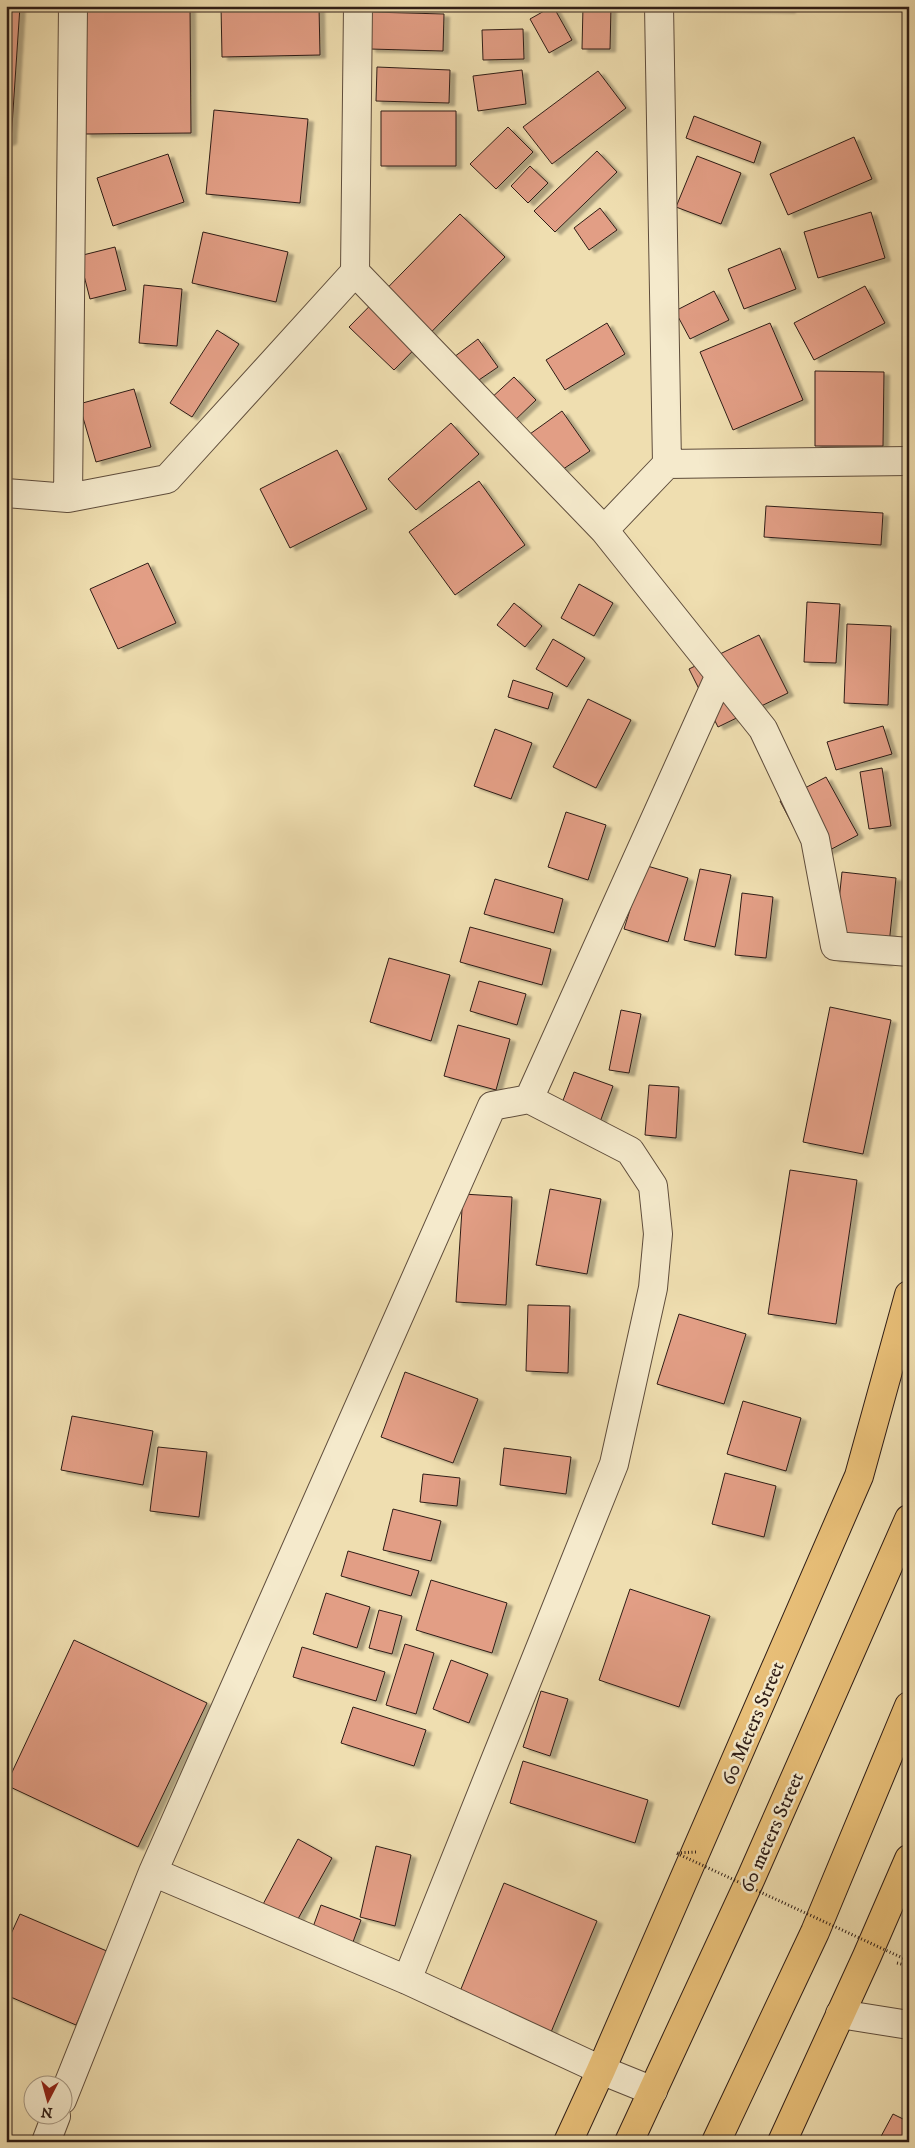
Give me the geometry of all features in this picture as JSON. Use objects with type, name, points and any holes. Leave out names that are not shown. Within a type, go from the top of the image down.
[{"type":"main road","name":"60 Meters Street","points":[[568,2142],[859,1476],[909,1295]]},
{"type":"main road","name":"60 meters Street","points":[[629,2142],[751,1878],[909,1519]]},
{"type":"main road","points":[[716,2142],[815,1932],[909,1706]]},
{"type":"main road","points":[[782,2142],[909,1859]]},
{"type":"street","points":[[68,498],[73,6]]},
{"type":"street","points":[[6,493],[68,498],[167,479],[355,272],[358,6]]},
{"type":"street","points":[[659,6],[668,464]]},
{"type":"street","points":[[355,272],[604,530],[763,730],[815,839],[835,946],[909,952]]},
{"type":"street","points":[[604,530],[668,464],[909,461]]},
{"type":"street","points":[[529,1099],[719,676]]},
{"type":"street","points":[[72,2076],[153,1872],[492,1106],[529,1099],[630,1152],[653,1186],[658,1234],[653,1288],[614,1464],[406,1980]]},
{"type":"street","points":[[153,1872],[406,1980],[601,2070],[653,2090]]},
{"type":"street","points":[[840,2014],[909,2025]]},
{"type":"street","points":[[46,2142],[52,2126]]},
{"type":"path","points":[[696,1852],[676,1853],[909,1961]]},
{"type":"building","points":[[6,6],[20,6],[11,141],[6,143]]},
{"type":"building","points":[[83,6],[190,6],[191,133],[85,134]]},
{"type":"building","points":[[221,6],[319,6],[320,55],[222,57]]},
{"type":"building","points":[[553,6],[572,40],[549,53],[530,19]]},
{"type":"building","points":[[583,6],[611,6],[610,49],[582,49]]},
{"type":"building","points":[[682,6],[790,6],[790,10],[682,8]]},
{"type":"building","points":[[371,12],[444,14],[443,51],[370,49]]},
{"type":"building","points":[[523,29],[524,59],[483,60],[482,30]]},
{"type":"building","points":[[377,67],[450,70],[449,103],[376,101]]},
{"type":"building","points":[[522,70],[526,104],[478,111],[473,76]]},
{"type":"building","points":[[598,71],[626,108],[552,164],[523,127]]},
{"type":"building","points":[[214,110],[308,119],[300,203],[206,194]]},
{"type":"building","points":[[381,111],[456,111],[456,166],[381,166]]},
{"type":"building","points":[[694,116],[761,142],[754,163],[686,138]]},
{"type":"building","points":[[508,127],[533,152],[496,189],[470,164]]},
{"type":"building","points":[[854,137],[872,179],[788,215],[770,174]]},
{"type":"building","points":[[597,151],[617,172],[555,232],[534,211]]},
{"type":"building","points":[[168,154],[184,202],[113,226],[97,178]]},
{"type":"building","points":[[697,156],[741,173],[721,224],[676,207]]},
{"type":"building","points":[[530,166],[548,183],[528,203],[511,186]]},
{"type":"building","points":[[600,208],[617,230],[589,250],[574,228]]},
{"type":"building","points":[[871,212],[885,258],[818,278],[804,232]]},
{"type":"building","points":[[460,214],[505,257],[394,370],[349,327]]},
{"type":"building","points":[[203,232],[288,252],[276,302],[192,283]]},
{"type":"building","points":[[115,247],[126,290],[90,299],[79,256]]},
{"type":"building","points":[[780,248],[796,289],[744,309],[728,269]]},
{"type":"building","points":[[144,285],[182,289],[177,346],[139,343]]},
{"type":"building","points":[[865,286],[885,323],[814,360],[794,323]]},
{"type":"building","points":[[714,291],[729,320],[690,339],[675,311]]},
{"type":"building","points":[[607,323],[625,354],[565,390],[546,360]]},
{"type":"building","points":[[770,323],[803,400],[733,430],[700,352]]},
{"type":"building","points":[[217,330],[239,344],[192,417],[170,403]]},
{"type":"building","points":[[478,339],[498,367],[473,384],[454,357]]},
{"type":"building","points":[[815,371],[884,372],[883,446],[815,446]]},
{"type":"building","points":[[514,377],[536,400],[512,423],[489,400]]},
{"type":"building","points":[[134,389],[151,447],[96,462],[79,404]]},
{"type":"building","points":[[562,411],[590,451],[550,478],[523,439]]},
{"type":"building","points":[[451,423],[479,454],[416,510],[388,479]]},
{"type":"building","points":[[337,450],[367,509],[290,548],[260,489]]},
{"type":"building","points":[[479,481],[525,545],[455,595],[409,532]]},
{"type":"building","points":[[766,506],[883,513],[881,545],[764,537]]},
{"type":"building","points":[[148,563],[176,623],[118,649],[90,589]]},
{"type":"building","points":[[579,584],[613,603],[594,636],[561,618]]},
{"type":"building","points":[[807,602],[840,604],[836,663],[804,662]]},
{"type":"building","points":[[514,603],[542,626],[525,647],[497,625]]},
{"type":"building","points":[[847,624],[891,626],[888,705],[844,703]]},
{"type":"building","points":[[759,635],[788,693],[718,727],[689,669]]},
{"type":"building","points":[[553,639],[585,658],[567,687],[536,669]]},
{"type":"building","points":[[513,680],[553,693],[548,709],[508,697]]},
{"type":"building","points":[[588,699],[631,720],[596,788],[553,767]]},
{"type":"building","points":[[883,726],[892,754],[836,770],[827,742]]},
{"type":"building","points":[[495,729],[532,743],[511,799],[474,786]]},
{"type":"building","points":[[882,768],[891,826],[869,829],[860,772]]},
{"type":"building","points":[[826,777],[858,835],[811,860],[780,801]]},
{"type":"building","points":[[566,812],[606,825],[588,880],[548,867]]},
{"type":"building","points":[[644,865],[688,878],[668,942],[624,929]]},
{"type":"building","points":[[700,869],[731,875],[715,947],[684,940]]},
{"type":"building","points":[[842,872],[896,878],[887,963],[833,958]]},
{"type":"building","points":[[495,879],[563,899],[554,933],[484,914]]},
{"type":"building","points":[[742,893],[773,897],[766,958],[735,955]]},
{"type":"building","points":[[470,927],[551,949],[542,985],[460,962]]},
{"type":"building","points":[[389,958],[450,975],[431,1041],[370,1022]]},
{"type":"building","points":[[479,981],[526,994],[517,1025],[470,1011]]},
{"type":"building","points":[[830,1007],[891,1020],[863,1154],[803,1142]]},
{"type":"building","points":[[621,1010],[641,1014],[629,1073],[609,1070]]},
{"type":"building","points":[[458,1025],[510,1039],[496,1090],[444,1076]]},
{"type":"building","points":[[574,1072],[613,1086],[595,1136],[555,1121]]},
{"type":"building","points":[[649,1085],[679,1087],[676,1138],[645,1135]]},
{"type":"building","points":[[790,1170],[857,1180],[836,1324],[768,1314]]},
{"type":"building","points":[[550,1189],[601,1199],[587,1274],[536,1265]]},
{"type":"building","points":[[463,1194],[512,1197],[506,1305],[456,1302]]},
{"type":"building","points":[[528,1305],[570,1306],[568,1373],[526,1371]]},
{"type":"building","points":[[679,1314],[746,1334],[724,1404],[657,1384]]},
{"type":"building","points":[[405,1372],[478,1399],[453,1463],[381,1437]]},
{"type":"building","points":[[743,1401],[801,1418],[786,1471],[727,1454]]},
{"type":"building","points":[[72,1416],[153,1431],[143,1485],[61,1470]]},
{"type":"building","points":[[158,1447],[207,1452],[199,1517],[150,1511]]},
{"type":"building","points":[[504,1448],[571,1457],[566,1494],[500,1485]]},
{"type":"building","points":[[725,1473],[776,1486],[764,1537],[712,1524]]},
{"type":"building","points":[[423,1474],[460,1478],[457,1506],[420,1502]]},
{"type":"building","points":[[393,1509],[441,1521],[431,1561],[383,1550]]},
{"type":"building","points":[[348,1551],[419,1571],[411,1596],[341,1576]]},
{"type":"building","points":[[431,1580],[507,1603],[492,1653],[416,1630]]},
{"type":"building","points":[[630,1589],[710,1616],[679,1707],[599,1680]]},
{"type":"building","points":[[326,1593],[370,1607],[357,1648],[313,1634]]},
{"type":"building","points":[[379,1610],[402,1616],[392,1654],[369,1648]]},
{"type":"building","points":[[74,1640],[207,1703],[138,1847],[6,1785]]},
{"type":"building","points":[[405,1644],[434,1653],[416,1714],[386,1705]]},
{"type":"building","points":[[302,1647],[385,1672],[376,1701],[293,1677]]},
{"type":"building","points":[[451,1660],[488,1674],[469,1723],[433,1709]]},
{"type":"building","points":[[541,1691],[568,1699],[550,1756],[523,1747]]},
{"type":"building","points":[[353,1707],[426,1730],[414,1766],[341,1743]]},
{"type":"building","points":[[523,1761],[648,1800],[635,1843],[510,1803]]},
{"type":"building","points":[[298,1839],[332,1858],[294,1926],[261,1908]]},
{"type":"building","points":[[376,1846],[411,1855],[395,1926],[360,1917]]},
{"type":"building","points":[[504,1883],[597,1921],[542,2054],[450,2016]]},
{"type":"building","points":[[321,1905],[361,1920],[353,1942],[313,1927]]},
{"type":"building","points":[[20,1914],[109,1952],[76,2025],[6,1995],[6,1945]]},
{"type":"building","points":[[893,2114],[909,2122],[909,2142],[878,2142]]}]
